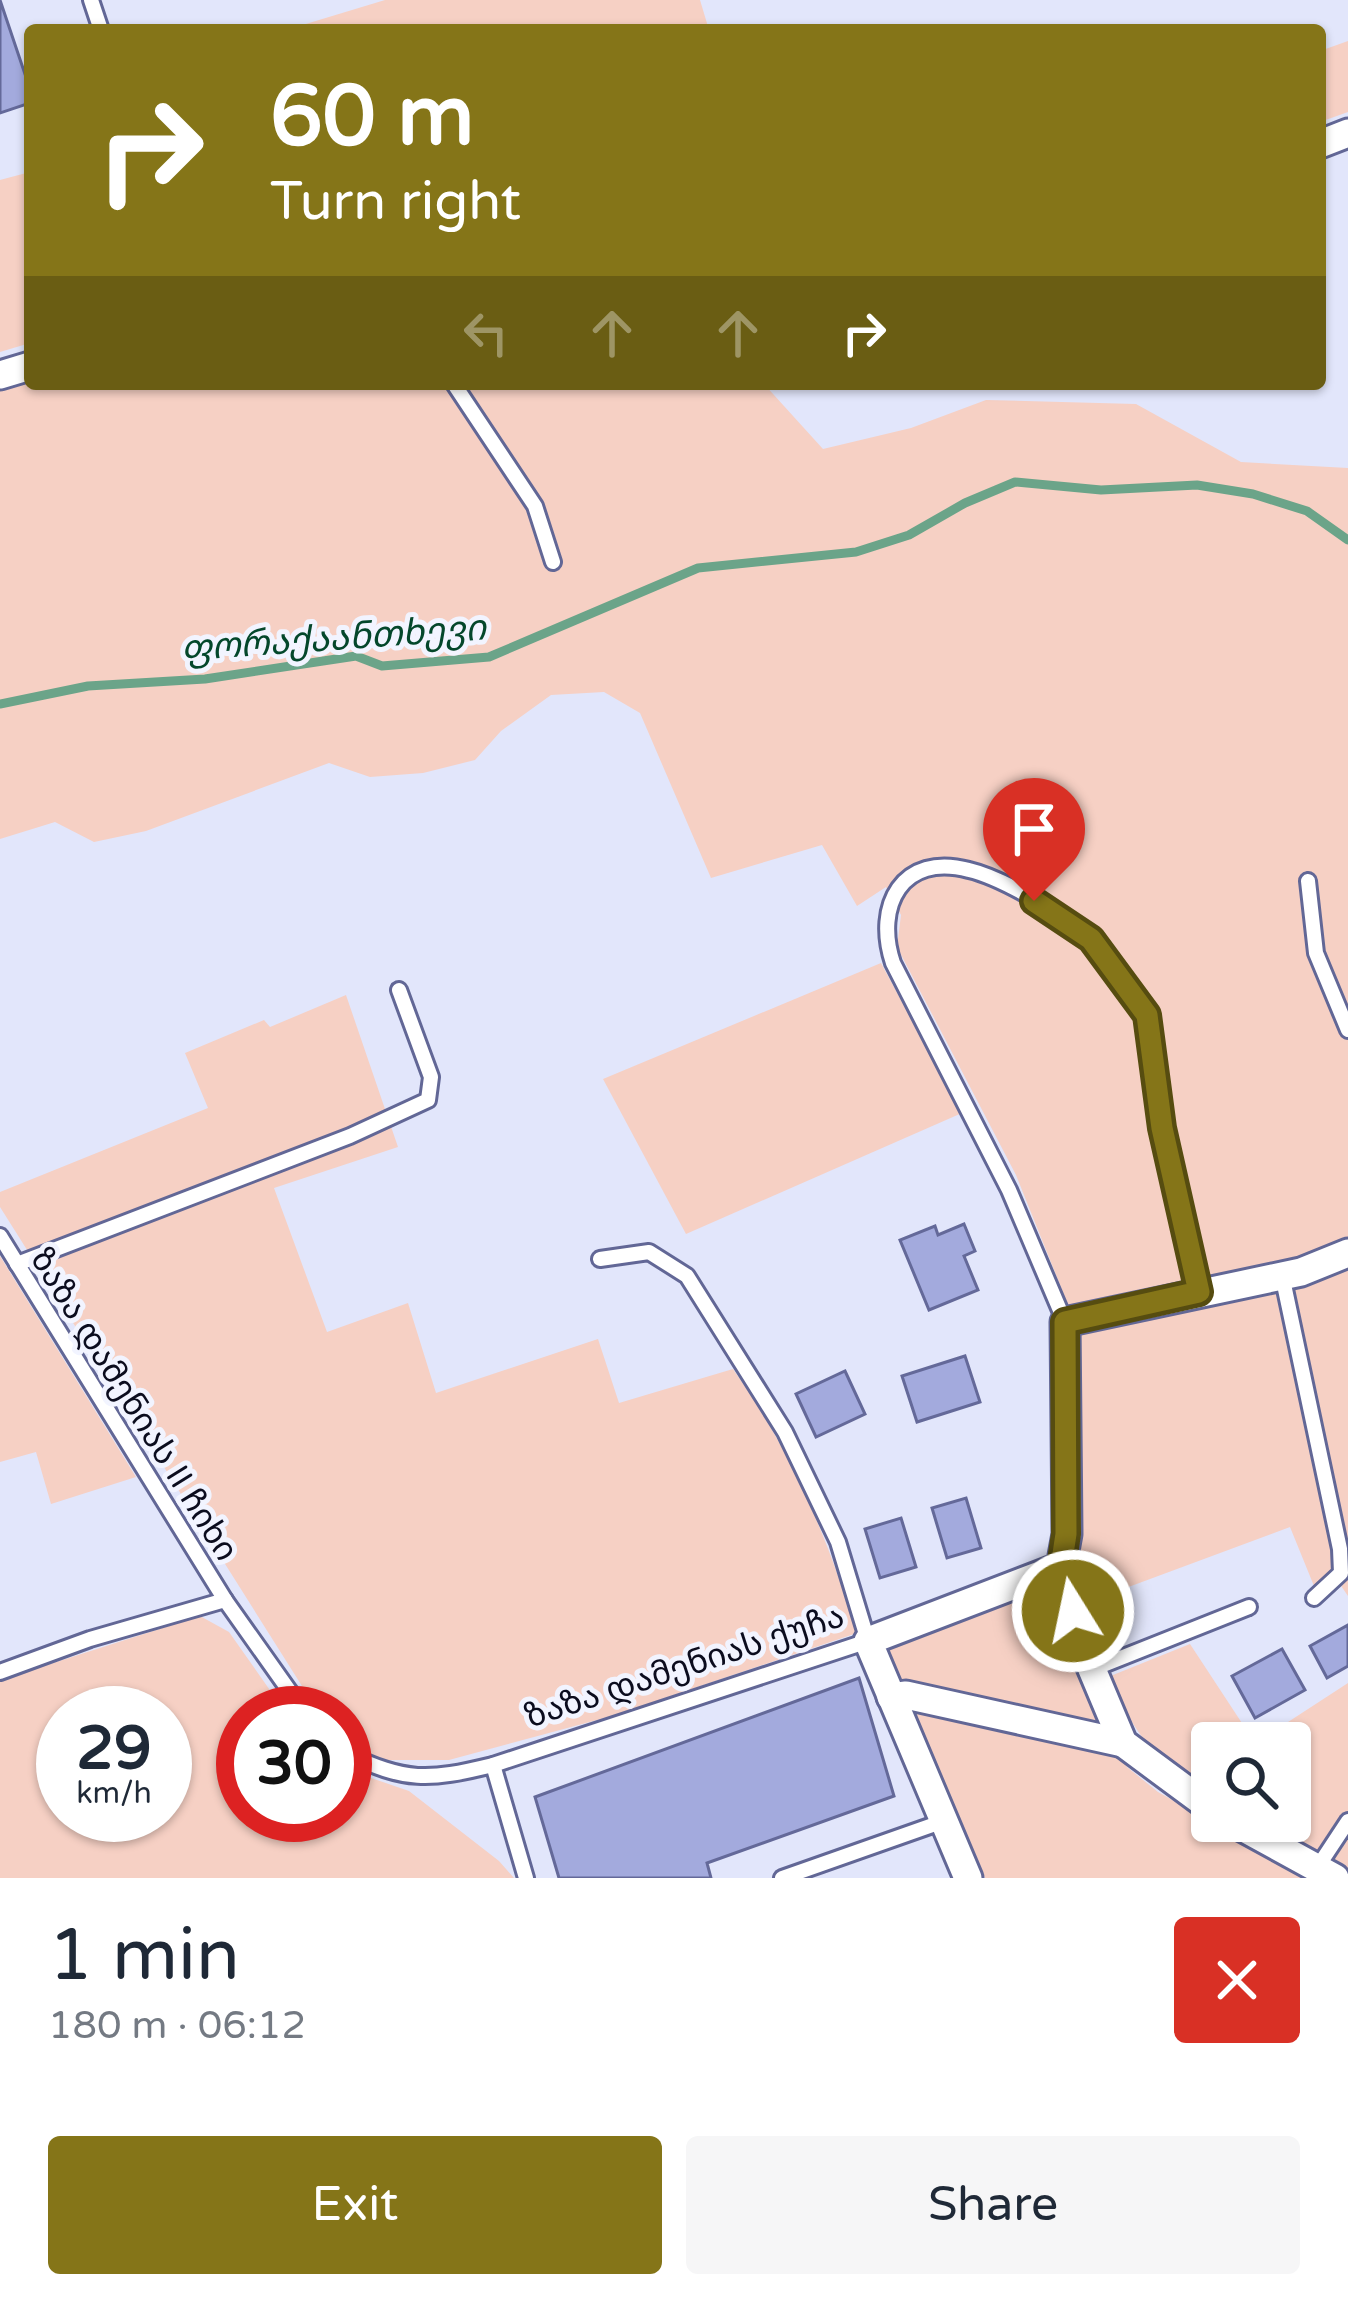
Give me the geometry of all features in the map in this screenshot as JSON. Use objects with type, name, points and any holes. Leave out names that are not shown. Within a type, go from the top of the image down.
[{"type":"street","points":[[1123,1743],[1093,1669],[1061,1567],[1066,1534],[1065,1322],[1282,1275],[1348,1253]]},
{"type":"street","points":[[868,1641],[1061,1567]]},
{"type":"street","name":"ზაზა დამენიას ქუჩა","points":[[868,1641],[968,1878]]},
{"type":"street","points":[[891,1697],[906,1695],[1123,1743],[1191,1793]]},
{"type":"street","points":[[1269,1842],[1326,1873]]},
{"type":"lane","points":[[458,390],[535,506],[553,562]]},
{"type":"lane","points":[[1065,1322],[1010,1190],[892,963],[884,935],[886,907],[903,882],[934,869],[968,869],[1034,901],[1091,939],[1147,1015],[1162,1128],[1199,1292]]},
{"type":"lane","points":[[1308,881],[1316,953],[1348,1030]]},
{"type":"lane","points":[[17,1264],[350,1136],[428,1100],[431,1077],[399,989]]},
{"type":"lane","name":"ზაზა დამენიას II ჩიხი","points":[[0,1236],[225,1600]]},
{"type":"lane","points":[[600,1259],[649,1252],[687,1276],[712,1311],[785,1432],[838,1542],[868,1641]]},
{"type":"lane","points":[[1282,1275],[1340,1549],[1341,1573],[1314,1598]]},
{"type":"lane","points":[[0,1672],[90,1639],[225,1600],[286,1686]]},
{"type":"lane","points":[[1093,1669],[1250,1607]]},
{"type":"lane","name":"ზაზა დამენიას ქუჩა","points":[[372,1765],[397,1776],[441,1777],[493,1765],[868,1641]]},
{"type":"lane","points":[[493,1765],[526,1878]]},
{"type":"lane","points":[[782,1878],[944,1821]]},
{"type":"lane","points":[[1326,1873],[1348,1821]]},
{"type":"shaded area","points":[[385,0],[700,0],[707,24],[306,24]]},
{"type":"shaded area","points":[[1348,41],[1348,112],[1326,120],[1326,49]]},
{"type":"shaded area","points":[[24,174],[24,345],[0,352],[0,180]]},
{"type":"shaded area","points":[[24,384],[24,390],[769,390],[823,449],[911,428],[986,400],[1136,404],[1241,462],[1348,468],[1348,1244],[1295,1265],[1070,1310],[1016,1175],[897,947],[901,915],[886,887],[857,906],[822,845],[711,878],[640,713],[604,692],[551,695],[501,731],[475,760],[423,773],[370,777],[329,763],[146,831],[94,842],[55,822],[0,839],[0,391]]},
{"type":"shaded area","points":[[881,963],[962,1113],[686,1234],[603,1079]]},
{"type":"shaded area","points":[[346,995],[398,1147],[274,1188],[327,1332],[408,1303],[436,1393],[598,1339],[619,1403],[733,1369],[806,1496],[857,1633],[612,1716],[449,1760],[372,1756],[372,1686],[302,1686],[0,1207],[0,1192],[208,1108],[185,1053],[264,1020],[270,1027]]},
{"type":"shaded area","points":[[0,1256],[136,1477],[51,1504],[36,1452],[0,1462]]},
{"type":"shaded area","points":[[1348,1263],[1348,1596],[1333,1574],[1314,1586],[1290,1527],[1080,1605],[1072,1552],[1075,1340],[1090,1328]]},
{"type":"shaded area","points":[[1032,1584],[1057,1604],[1071,1646],[1127,1767],[1191,1810],[1191,1842],[1248,1842],[1313,1878],[985,1878],[888,1660],[886,1644]]},
{"type":"shaded area","points":[[200,1616],[229,1632],[267,1686],[216,1686],[216,1842],[372,1842],[372,1778],[409,1791],[514,1878],[0,1878],[0,1680]]},
{"type":"shaded area","points":[[1190,1644],[1241,1722],[1191,1722],[1191,1784],[1150,1747],[1108,1677]]},
{"type":"shaded area","points":[[1348,1683],[1348,1872],[1290,1842],[1311,1842],[1311,1722],[1288,1722]]},
{"type":"building","points":[[0,0],[24,71],[24,105],[0,113]]},
{"type":"building","points":[[964,1224],[975,1251],[964,1256],[978,1290],[929,1310],[900,1240],[935,1226],[938,1235]]},
{"type":"building","points":[[965,1356],[980,1402],[917,1422],[902,1376]]},
{"type":"building","points":[[845,1371],[865,1414],[816,1437],[796,1394]]},
{"type":"building","points":[[966,1498],[981,1548],[947,1558],[932,1508]]},
{"type":"building","points":[[901,1518],[916,1567],[880,1578],[865,1529]]},
{"type":"building","points":[[1348,1625],[1348,1666],[1327,1678],[1310,1646]]},
{"type":"building","points":[[1282,1649],[1305,1690],[1255,1718],[1232,1676]]},
{"type":"building","points":[[859,1678],[894,1796],[707,1863],[711,1878],[559,1878],[535,1797]]},
{"type":"waterway","name":"ფორაქაანთხევი","points":[[0,704],[88,686],[205,679],[356,656],[382,666],[489,657],[698,568],[856,552],[909,535],[1015,482],[1101,490],[1197,485],[1253,494],[1307,511],[1348,540]]},
{"type":"route","points":[[1034,901],[1091,939],[1147,1015],[1162,1128],[1199,1292],[1065,1322],[1066,1534],[1061,1567],[1073,1611]]}]
